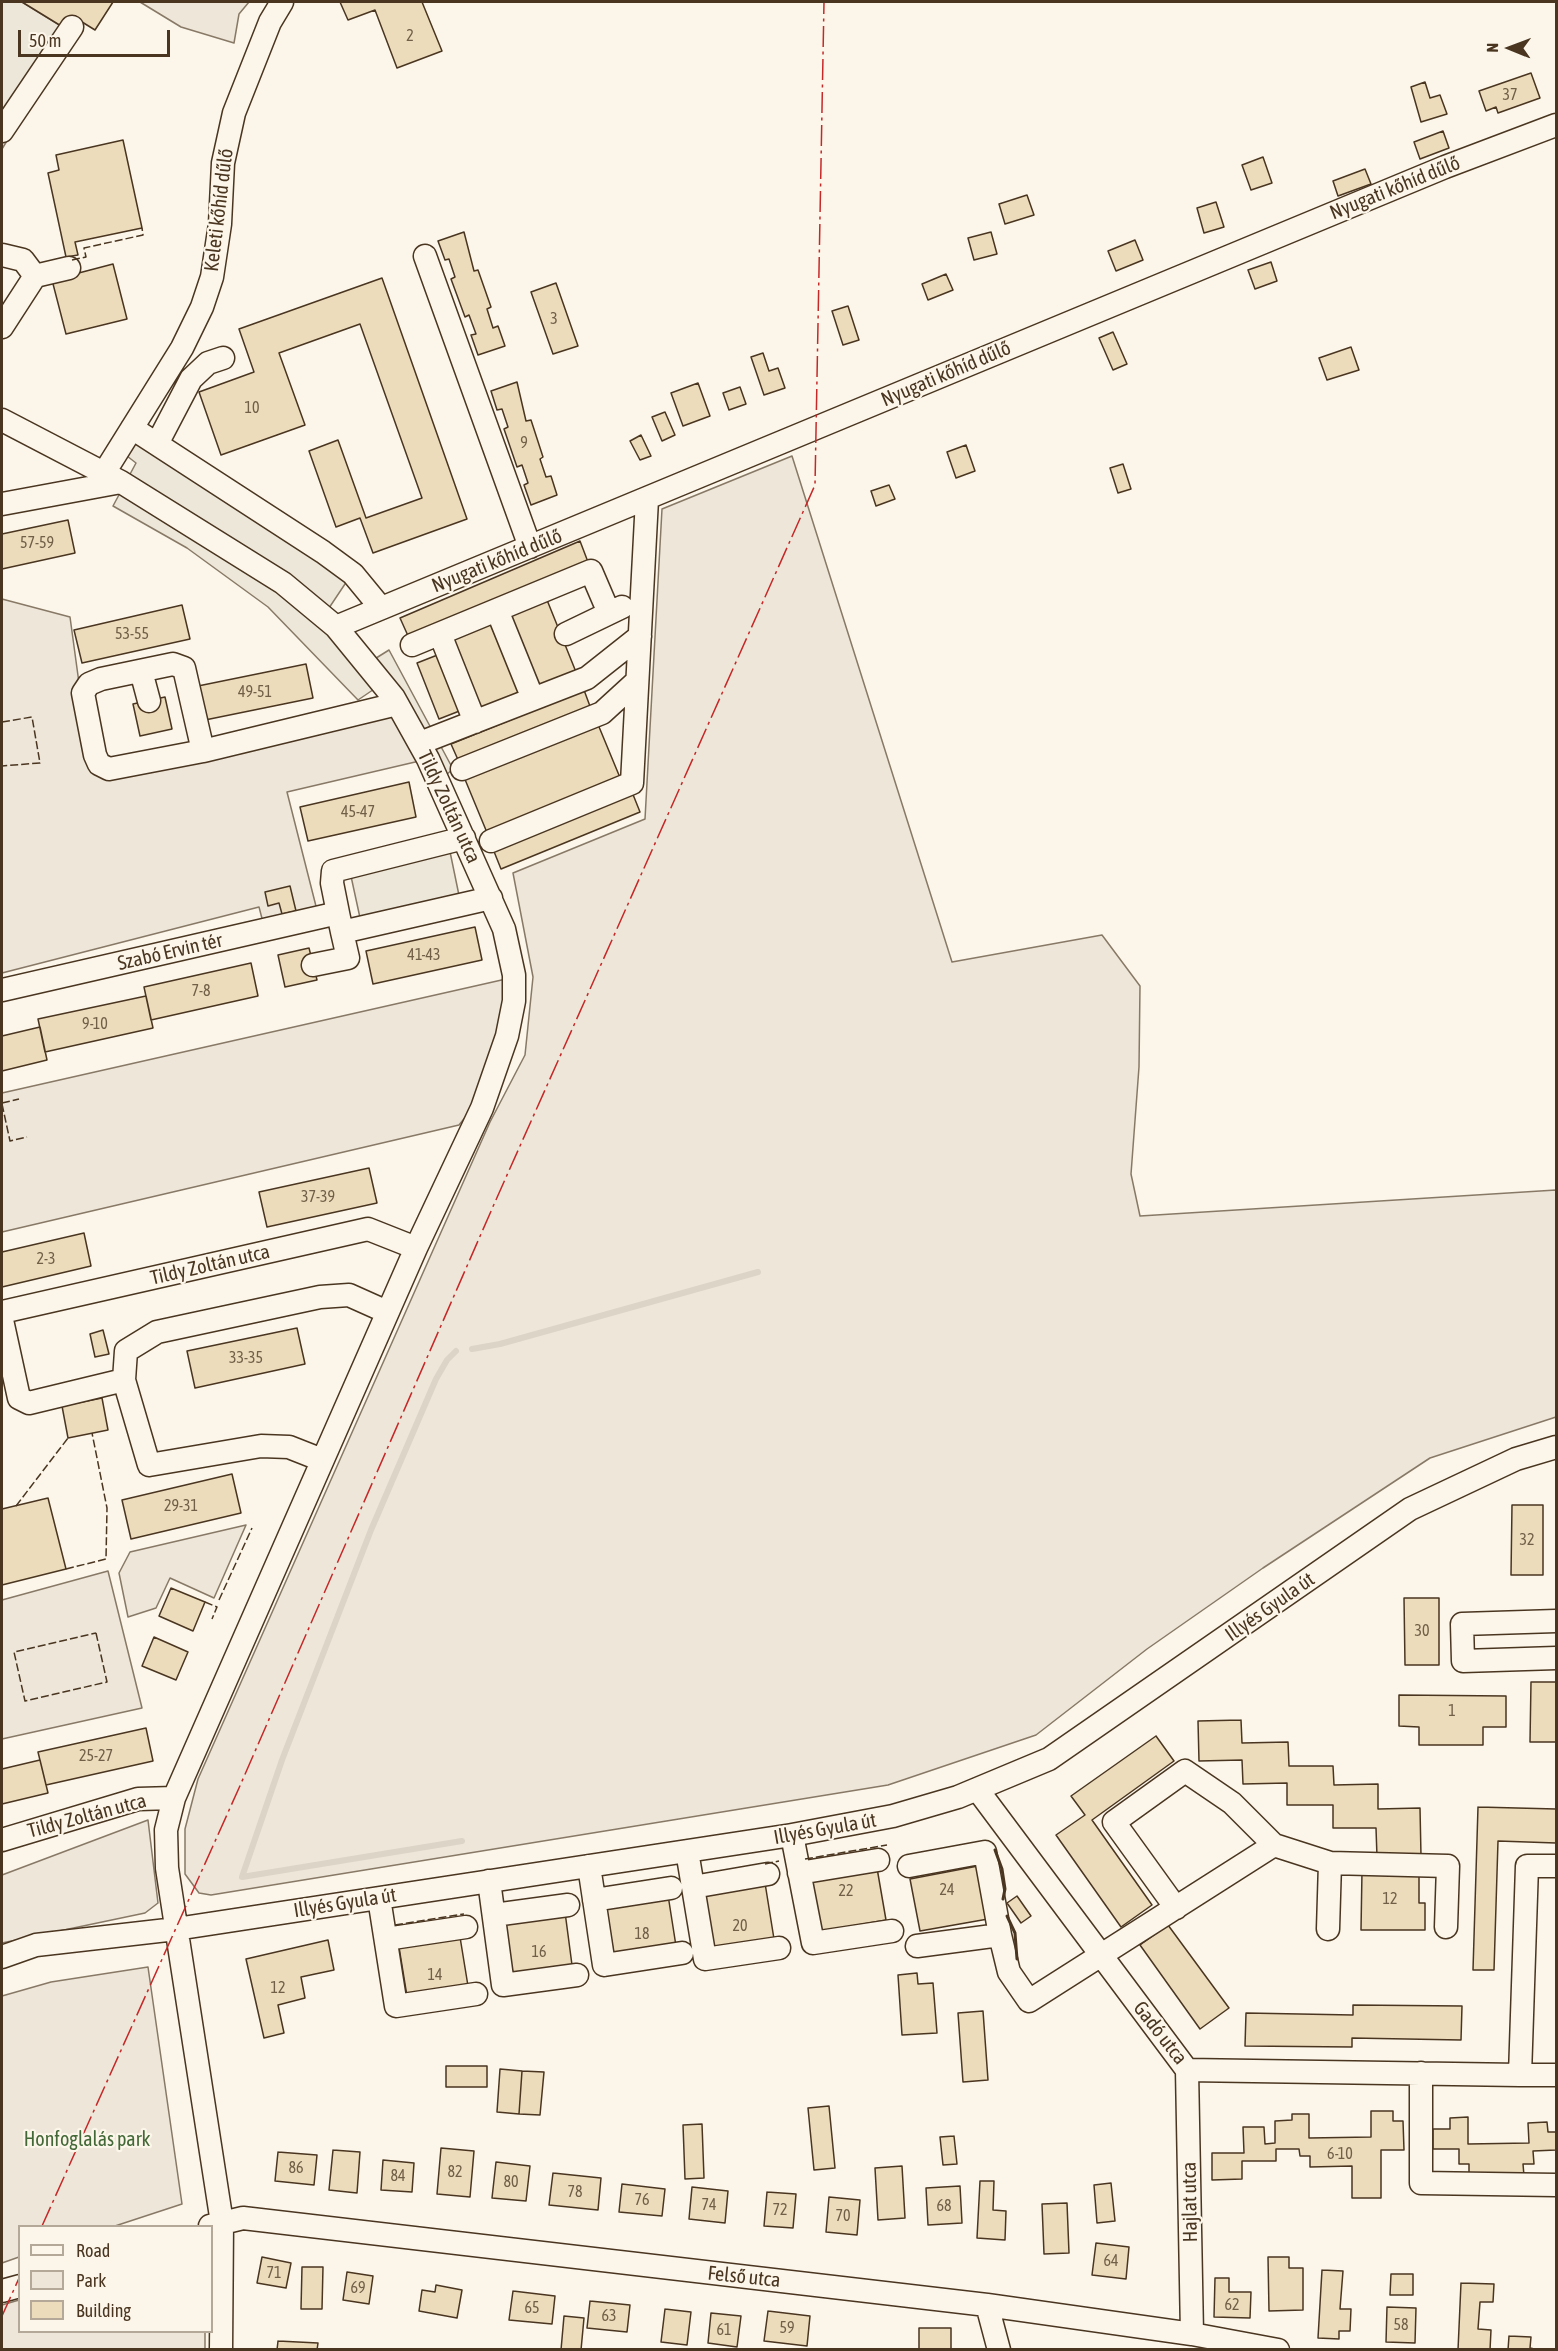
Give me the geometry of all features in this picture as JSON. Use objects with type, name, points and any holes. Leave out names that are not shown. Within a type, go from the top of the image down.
[{"type":"street","name":"Keleti kőhíd dűlő","points":[[113,477],[132,428],[182,348],[202,307],[212,277],[220,224],[223,164],[234,113],[270,22],[282,2]]},
{"type":"street","points":[[2,131],[72,27]]},
{"type":"street","name":"Nyugati kőhíd dűlő","points":[[336,627],[1445,167],[1557,125]]},
{"type":"street","points":[[2,255],[22,260],[35,276]]},
{"type":"street","points":[[425,256],[530,547]]},
{"type":"street","points":[[2,327],[35,276],[69,268]]},
{"type":"street","points":[[157,444],[191,379],[208,363],[223,358]]},
{"type":"street","name":"Tildy Zoltán utca","points":[[2,420],[113,477],[283,583],[336,627],[397,704],[420,743],[504,929],[514,975],[514,1001],[507,1036],[482,1108],[387,1312],[174,1798],[166,1830],[167,1868],[216,2225],[221,2349]]},
{"type":"street","points":[[132,428],[331,557],[353,574],[381,609]]},
{"type":"street","points":[[2,504],[113,477]]},
{"type":"street","points":[[491,841],[632,783],[647,499]]},
{"type":"street","points":[[412,645],[591,571],[609,613]]},
{"type":"street","points":[[566,634],[642,597]]},
{"type":"street","points":[[496,610],[533,699]]},
{"type":"street","points":[[440,634],[475,722]]},
{"type":"street","points":[[420,743],[587,678],[640,636]]},
{"type":"street","points":[[202,751],[184,668],[173,664],[101,680],[89,684],[83,693],[94,755],[99,764],[109,769],[202,751],[397,704]]},
{"type":"street","points":[[141,671],[149,701]]},
{"type":"street","points":[[462,770],[602,713],[637,681]]},
{"type":"street","points":[[313,965],[348,958],[332,883],[333,871],[464,838]]},
{"type":"street","name":"Szabó Ervin tér","points":[[2,990],[340,923],[491,898]]},
{"type":"street","name":"Tildy Zoltán utca","points":[[2,1312],[368,1229],[416,1248]]},
{"type":"street","points":[[322,1460],[289,1448],[261,1446],[149,1465],[124,1380],[126,1351],[157,1332],[320,1297],[349,1295],[387,1312]]},
{"type":"street","points":[[2,1320],[19,1398],[29,1403],[124,1380]]},
{"type":"street","name":"Illyés Gyula út","points":[[2,1957],[36,1945],[176,1929],[792,1835],[893,1816],[977,1789],[1049,1759],[1410,1509],[1516,1459],[1557,1447]]},
{"type":"street","points":[[1557,1621],[1462,1624],[1463,1661],[1557,1658]]},
{"type":"street","points":[[1176,1908],[1114,1822],[1185,1771],[1232,1803],[1274,1845],[1330,1863],[1448,1866],[1446,1927]]},
{"type":"street","name":"Gadó utca","points":[[977,1789],[1187,2070],[1557,2075]]},
{"type":"street","name":"Tildy Zoltán utca","points":[[2,1840],[138,1799],[174,1798]]},
{"type":"street","points":[[792,1835],[813,1944],[891,1931]]},
{"type":"street","points":[[909,1866],[985,1852],[1009,1972],[1029,2001],[1274,1845]]},
{"type":"street","points":[[687,1851],[682,1888],[705,1959],[779,1948]]},
{"type":"street","points":[[799,1873],[878,1860]]},
{"type":"street","points":[[1329,1929],[1330,1863]]},
{"type":"street","points":[[589,1866],[604,1965],[682,1953]]},
{"type":"street","points":[[1520,2074],[1527,1866],[1557,1866]]},
{"type":"street","points":[[594,1900],[768,1874]]},
{"type":"street","points":[[489,1881],[503,1985],[577,1975]]},
{"type":"street","points":[[379,1898],[396,2006],[476,1994]]},
{"type":"street","points":[[494,1915],[568,1905]]},
{"type":"street","points":[[386,1939],[466,1927]]},
{"type":"street","points":[[917,1946],[1000,1935]]},
{"type":"street","name":"Hajlat utca","points":[[1187,2070],[1192,2334]]},
{"type":"street","points":[[1421,2073],[1420,2183],[1557,2185]]},
{"type":"street","name":"Felső utca","points":[[216,2225],[243,2218],[987,2305],[1192,2334],[1278,2349]]},
{"type":"street","points":[[2,2291],[18,2287]]},
{"type":"street","points":[[987,2305],[999,2349]]},
{"type":"green space","points":[[140,2],[249,2],[239,14],[234,43],[181,27]]},
{"type":"green space","points":[[792,456],[952,962],[1102,935],[1140,986],[1139,1067],[1131,1174],[1140,1216],[1556,1190],[1556,1417],[1430,1458],[1263,1568],[1147,1649],[1036,1735],[888,1785],[211,1895],[199,1893],[185,1874],[185,1829],[198,1779],[490,1122],[525,1055],[533,977],[513,873],[645,819],[662,509]]},
{"type":"green space","points":[[2,599],[70,617],[91,771],[397,704],[428,759],[287,792],[319,918],[265,930],[259,907],[2,973]]},
{"type":"green space","points":[[506,979],[511,1001],[476,1104],[459,1125],[2,1232],[2,1093]]},
{"type":"green space","points":[[246,1525],[214,1598],[170,1578],[156,1608],[128,1617],[119,1573],[130,1552]]},
{"type":"green space","points":[[108,1571],[142,1708],[2,1739],[2,1600]]},
{"type":"green space","points":[[148,1820],[158,1903],[145,1913],[2,1943],[2,1875]]},
{"type":"green space","name":"Honfoglalás park","points":[[148,1967],[182,2204],[118,2225],[18,2225],[18,2257],[2,2263],[2,1996],[51,1982]]},
{"type":"green space","points":[[18,2300],[18,2333],[205,2333],[205,2349],[2,2349],[2,2305]]},
{"type":"shaded area","points":[[2,2],[22,2],[66,29],[45,78],[2,149]]},
{"type":"shaded area","points":[[136,437],[349,578],[329,608],[373,660],[389,650],[453,769],[446,775],[389,679],[358,700],[268,607],[187,548],[113,506],[136,463],[127,456]]},
{"type":"shaded area","points":[[448,842],[461,905],[362,927],[349,867]]},
{"type":"building","points":[[22,2],[113,2],[95,30],[74,17],[66,29]]},
{"type":"building","points":[[340,2],[422,2],[442,51],[397,68],[375,10],[348,20]]},
{"type":"building","points":[[1531,73],[1540,98],[1498,113],[1496,107],[1486,111],[1479,91]]},
{"type":"building","points":[[1425,82],[1430,98],[1440,95],[1447,114],[1421,122],[1411,87]]},
{"type":"building","points":[[1443,131],[1449,148],[1420,159],[1414,142]]},
{"type":"building","points":[[123,140],[142,228],[75,242],[78,255],[66,257],[48,173],[59,170],[56,155]]},
{"type":"building","points":[[1263,157],[1272,183],[1251,190],[1242,165]]},
{"type":"building","points":[[1365,169],[1371,184],[1338,196],[1333,181]]},
{"type":"building","points":[[1027,195],[1034,215],[1005,224],[999,204]]},
{"type":"building","points":[[1216,202],[1224,227],[1204,233],[1197,208]]},
{"type":"building","points":[[464,232],[474,271],[478,270],[491,307],[487,309],[493,328],[498,326],[505,346],[478,355],[471,335],[476,334],[469,315],[465,317],[451,279],[455,277],[449,259],[445,260],[438,241]]},
{"type":"building","points":[[991,232],[997,254],[974,260],[968,238]]},
{"type":"building","points":[[1135,240],[1143,260],[1116,271],[1108,251]]},
{"type":"building","points":[[1271,262],[1277,281],[1255,289],[1248,270]]},
{"type":"building","points":[[113,264],[127,319],[66,334],[52,280]]},
{"type":"building","points":[[946,274],[953,290],[928,300],[922,284]]},
{"type":"building","points":[[382,278],[467,519],[373,553],[360,518],[336,527],[309,451],[338,440],[366,518],[422,498],[360,324],[279,353],[305,425],[221,455],[199,392],[254,372],[239,329]]},
{"type":"building","points":[[556,283],[578,346],[553,354],[531,292]]},
{"type":"building","points":[[848,306],[859,340],[843,345],[832,311]]},
{"type":"building","points":[[1113,332],[1127,364],[1113,370],[1099,338]]},
{"type":"building","points":[[1351,347],[1359,370],[1327,380],[1319,358]]},
{"type":"building","points":[[763,353],[769,371],[778,368],[785,388],[764,395],[751,357]]},
{"type":"building","points":[[517,382],[526,421],[531,420],[543,457],[540,459],[546,477],[551,476],[557,495],[531,505],[524,485],[528,483],[522,465],[517,467],[504,429],[508,427],[502,409],[497,410],[491,391]]},
{"type":"building","points":[[698,383],[710,416],[683,426],[671,393]]},
{"type":"building","points":[[740,387],[746,404],[729,410],[723,393]]},
{"type":"building","points":[[665,412],[675,435],[662,441],[652,417]]},
{"type":"building","points":[[641,435],[651,456],[640,460],[630,441]]},
{"type":"building","points":[[966,445],[975,471],[956,478],[947,452]]},
{"type":"building","points":[[1123,464],[1131,489],[1118,493],[1110,468]]},
{"type":"building","points":[[889,485],[895,499],[876,506],[871,491]]},
{"type":"building","points":[[68,520],[75,553],[2,569],[2,534]]},
{"type":"building","points":[[580,541],[588,562],[409,638],[400,618]]},
{"type":"building","points":[[547,600],[576,672],[539,687],[510,615]]},
{"type":"building","points":[[182,605],[190,639],[82,663],[74,630]]},
{"type":"building","points":[[490,623],[520,695],[482,711],[453,638]]},
{"type":"building","points":[[440,654],[462,710],[439,719],[417,663]]},
{"type":"building","points":[[306,664],[313,698],[205,720],[198,686]]},
{"type":"building","points":[[584,690],[591,709],[459,762],[451,744]]},
{"type":"building","points":[[165,697],[172,729],[140,736],[133,704]]},
{"type":"building","points":[[597,722],[621,780],[488,835],[464,777]]},
{"type":"building","points":[[409,782],[416,817],[308,841],[300,807]]},
{"type":"building","points":[[632,792],[640,812],[501,869],[493,849]]},
{"type":"building","points":[[290,886],[296,911],[282,914],[279,903],[268,906],[265,892]]},
{"type":"building","points":[[475,927],[482,960],[373,984],[366,951]]},
{"type":"building","points":[[309,948],[317,980],[285,987],[278,955]]},
{"type":"building","points":[[251,963],[258,996],[151,1020],[144,987]]},
{"type":"building","points":[[146,996],[153,1028],[45,1052],[38,1019]]},
{"type":"building","points":[[40,1027],[47,1060],[2,1071],[2,1036]]},
{"type":"building","points":[[369,1168],[377,1203],[267,1227],[259,1192]]},
{"type":"building","points":[[84,1233],[91,1266],[2,1287],[2,1252]]},
{"type":"building","points":[[297,1328],[305,1364],[195,1388],[187,1351]]},
{"type":"building","points":[[103,1330],[109,1354],[95,1357],[90,1334]]},
{"type":"building","points":[[102,1398],[108,1430],[68,1438],[62,1406]]},
{"type":"building","points":[[232,1474],[241,1513],[131,1539],[122,1500]]},
{"type":"building","points":[[48,1498],[66,1569],[2,1585],[2,1509]]},
{"type":"building","points":[[1512,1505],[1543,1505],[1543,1575],[1511,1575]]},
{"type":"building","points":[[171,1588],[205,1602],[193,1631],[159,1616]]},
{"type":"building","points":[[1404,1598],[1439,1598],[1439,1665],[1405,1665]]},
{"type":"building","points":[[154,1637],[188,1652],[176,1680],[142,1666]]},
{"type":"building","points":[[1531,1682],[1556,1682],[1556,1742],[1530,1742]]},
{"type":"building","points":[[1399,1695],[1506,1696],[1506,1727],[1483,1727],[1483,1745],[1419,1745],[1419,1727],[1399,1726]]},
{"type":"building","points":[[1241,1720],[1242,1743],[1288,1742],[1289,1766],[1333,1766],[1334,1785],[1378,1784],[1378,1809],[1420,1808],[1421,1856],[1377,1857],[1376,1828],[1333,1828],[1333,1805],[1287,1805],[1287,1783],[1243,1784],[1242,1760],[1199,1761],[1198,1721]]},
{"type":"building","points":[[146,1728],[153,1761],[46,1785],[38,1752]]},
{"type":"building","points":[[1156,1736],[1174,1761],[1092,1820],[1152,1905],[1121,1927],[1056,1835],[1085,1815],[1071,1796]]},
{"type":"building","points":[[40,1760],[48,1793],[2,1804],[2,1769]]},
{"type":"building","points":[[1478,1807],[1556,1809],[1556,1843],[1498,1841],[1494,1970],[1473,1970]]},
{"type":"building","points":[[978,1866],[988,1919],[920,1931],[910,1879]]},
{"type":"building","points":[[877,1868],[886,1920],[818,1932],[808,1881]]},
{"type":"building","points":[[1362,1871],[1419,1872],[1419,1903],[1425,1903],[1425,1930],[1361,1930]]},
{"type":"building","points":[[765,1883],[774,1939],[711,1949],[702,1893]]},
{"type":"building","points":[[668,1895],[676,1946],[614,1956],[606,1905]]},
{"type":"building","points":[[1017,1896],[1031,1916],[1021,1923],[1007,1903]]},
{"type":"building","points":[[565,1912],[572,1965],[511,1973],[504,1920]]},
{"type":"building","points":[[1168,1925],[1229,2008],[1200,2029],[1140,1945]]},
{"type":"building","points":[[460,1937],[468,1986],[407,1996],[399,1947]]},
{"type":"building","points":[[328,1940],[334,1970],[301,1977],[305,1998],[278,2005],[284,2033],[264,2038],[246,1959]]},
{"type":"building","points":[[917,1973],[918,1984],[933,1983],[937,2033],[902,2035],[898,1975]]},
{"type":"building","points":[[1353,2005],[1462,2006],[1461,2040],[1352,2038],[1352,2047],[1245,2046],[1246,2013],[1353,2015]]},
{"type":"building","points":[[983,2011],[988,2080],[963,2082],[958,2013]]},
{"type":"building","points":[[446,2066],[487,2066],[487,2087],[446,2087]]},
{"type":"building","points":[[500,2069],[522,2071],[519,2114],[497,2112]]},
{"type":"building","points":[[522,2071],[544,2072],[540,2115],[519,2114]]},
{"type":"building","points":[[829,2106],[835,2168],[814,2170],[808,2108]]},
{"type":"building","points":[[1371,2111],[1393,2111],[1393,2121],[1403,2121],[1404,2150],[1381,2150],[1381,2198],[1352,2198],[1352,2166],[1310,2167],[1310,2156],[1300,2156],[1299,2149],[1276,2149],[1276,2161],[1242,2161],[1242,2179],[1212,2180],[1212,2153],[1244,2153],[1243,2127],[1264,2127],[1265,2144],[1275,2143],[1275,2121],[1292,2120],[1292,2114],[1309,2114],[1309,2138],[1371,2137]]},
{"type":"building","points":[[1468,2117],[1468,2144],[1529,2143],[1528,2123],[1547,2122],[1548,2132],[1556,2132],[1556,2150],[1533,2151],[1534,2164],[1523,2164],[1524,2176],[1469,2177],[1469,2164],[1459,2164],[1459,2149],[1433,2149],[1433,2129],[1450,2129],[1450,2118]]},
{"type":"building","points":[[702,2124],[704,2178],[685,2179],[683,2125]]},
{"type":"building","points":[[954,2136],[957,2164],[943,2165],[940,2137]]},
{"type":"building","points":[[441,2148],[474,2151],[470,2197],[437,2194]]},
{"type":"building","points":[[333,2150],[360,2152],[357,2193],[329,2190]]},
{"type":"building","points":[[278,2152],[317,2155],[314,2185],[275,2181]]},
{"type":"building","points":[[383,2160],[414,2163],[412,2192],[381,2190]]},
{"type":"building","points":[[496,2162],[530,2166],[526,2201],[492,2198]]},
{"type":"building","points":[[902,2166],[905,2218],[878,2220],[875,2168]]},
{"type":"building","points":[[553,2173],[601,2178],[598,2210],[549,2205]]},
{"type":"building","points":[[980,2181],[994,2181],[993,2210],[1006,2211],[1005,2240],[977,2238]]},
{"type":"building","points":[[1111,2183],[1115,2221],[1097,2223],[1094,2185]]},
{"type":"building","points":[[622,2184],[665,2189],[662,2216],[619,2212]]},
{"type":"building","points":[[960,2186],[962,2223],[928,2225],[926,2188]]},
{"type":"building","points":[[692,2187],[728,2191],[725,2223],[689,2219]]},
{"type":"building","points":[[767,2192],[796,2194],[793,2228],[764,2226]]},
{"type":"building","points":[[829,2197],[860,2200],[857,2235],[826,2232]]},
{"type":"building","points":[[1067,2203],[1069,2253],[1044,2254],[1042,2204]]},
{"type":"building","points":[[1096,2243],[1129,2247],[1126,2279],[1092,2275]]},
{"type":"building","points":[[262,2257],[291,2263],[286,2288],[257,2283]]},
{"type":"building","points":[[1268,2257],[1289,2257],[1289,2268],[1303,2268],[1303,2310],[1269,2311]]},
{"type":"building","points":[[302,2267],[323,2267],[322,2309],[301,2309]]},
{"type":"building","points":[[1322,2270],[1343,2271],[1340,2309],[1351,2309],[1350,2331],[1339,2331],[1339,2339],[1318,2338]]},
{"type":"building","points":[[347,2272],[373,2276],[369,2304],[343,2300]]},
{"type":"building","points":[[1391,2274],[1413,2274],[1413,2295],[1390,2295]]},
{"type":"building","points":[[1215,2278],[1229,2278],[1229,2292],[1251,2292],[1250,2318],[1214,2317]]},
{"type":"building","points":[[1461,2283],[1494,2284],[1493,2302],[1480,2302],[1478,2329],[1491,2330],[1490,2350],[1458,2350]]},
{"type":"building","points":[[436,2285],[462,2290],[457,2318],[419,2311],[422,2290],[435,2292]]},
{"type":"building","points":[[513,2291],[555,2296],[552,2324],[509,2320]]},
{"type":"building","points":[[590,2301],[630,2305],[627,2332],[587,2328]]},
{"type":"building","points":[[1387,2307],[1416,2308],[1415,2343],[1386,2342]]},
{"type":"building","points":[[665,2309],[691,2312],[687,2345],[661,2342]]},
{"type":"building","points":[[768,2311],[810,2316],[807,2346],[764,2341]]},
{"type":"building","points":[[711,2313],[741,2316],[737,2347],[708,2343]]},
{"type":"building","points":[[564,2316],[584,2318],[581,2350],[561,2350]]},
{"type":"building","points":[[919,2328],[951,2328],[951,2350],[919,2350]]},
{"type":"building","points":[[1509,2336],[1531,2337],[1530,2348],[1539,2350],[1508,2350]]},
{"type":"building","points":[[278,2341],[318,2343],[317,2350],[277,2350]]},
{"type":"waterway","points":[[472,1349],[500,1344],[758,1272]]},
{"type":"waterway","points":[[456,1351],[447,1360],[436,1379],[371,1530],[282,1760],[242,1877],[462,1841]]},
{"type":"fence","points":[[72,260],[86,257],[84,248],[143,235],[142,228]]},
{"type":"fence","points":[[2,722],[32,717],[40,763],[2,766]]},
{"type":"fence","points":[[2,1103],[19,1099]]},
{"type":"fence","points":[[2,1104],[10,1141],[27,1137]]},
{"type":"fence","points":[[66,1569],[106,1559],[107,1508],[92,1433]]},
{"type":"fence","points":[[16,1506],[68,1438]]},
{"type":"fence","points":[[219,1600],[252,1528]]},
{"type":"fence","points":[[205,1602],[217,1607],[212,1619]]},
{"type":"fence","points":[[96,1633],[107,1682],[25,1701],[14,1652],[96,1633]]},
{"type":"fence","points":[[805,1859],[887,1845]]},
{"type":"fence","points":[[765,1864],[779,1861]]},
{"type":"fence","points":[[395,1925],[464,1914]]},
{"type":"wall","points":[[995,1850],[1002,1869],[1005,1889],[1003,1899]]},
{"type":"wall","points":[[1007,1916],[1015,1933],[1017,1959]]},
{"type":"power","points":[[42,2225],[239,1788],[495,1202],[815,485],[824,2]]},
{"type":"power","points":[[2,2316],[18,2280]]}]
